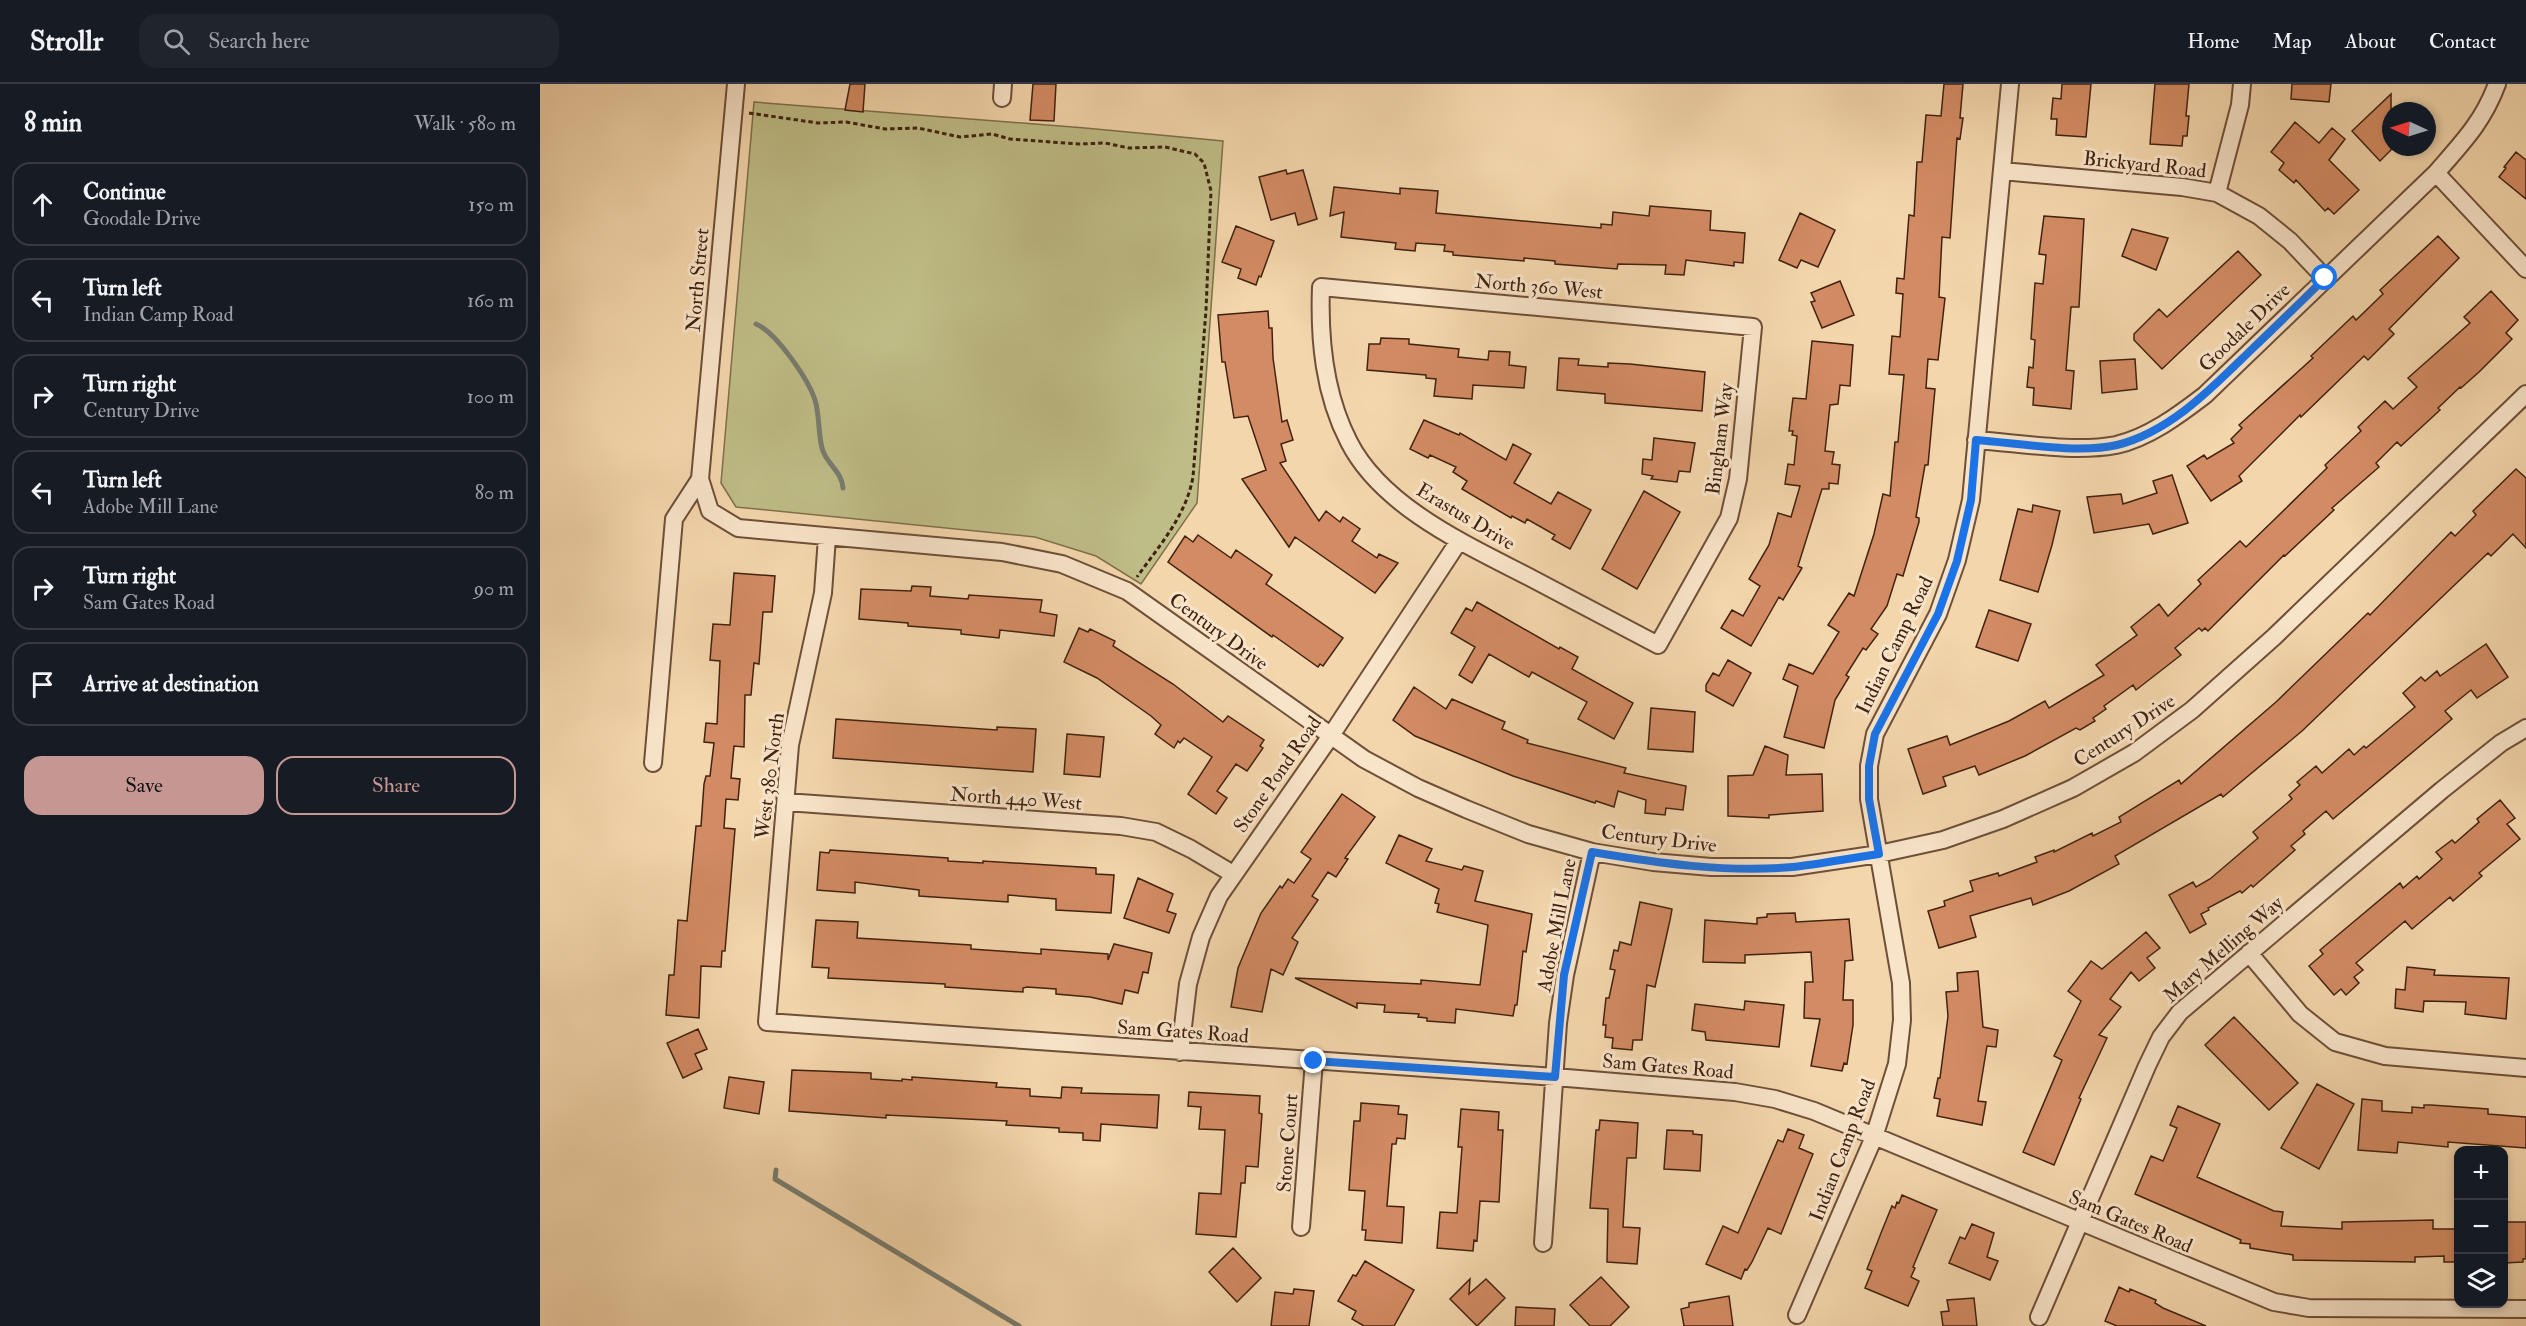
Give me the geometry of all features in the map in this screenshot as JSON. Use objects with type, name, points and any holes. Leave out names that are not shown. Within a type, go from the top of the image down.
[{"type":"street","name":"North Street","points":[[710,511],[700,479],[736,84]]},
{"type":"street","name":"Indian Camp Road","points":[[1797,1315],[1874,1137],[1897,1064],[1902,1020],[1901,984],[1869,799],[1869,766],[1875,734],[1938,614],[1957,561],[1971,500],[2010,84]]},
{"type":"street","points":[[2217,194],[2238,116],[2242,84]]},
{"type":"street","name":"Goodale Drive","points":[[1976,440],[2083,448],[2117,445],[2178,416],[2205,395],[2436,173],[2488,109],[2497,84]]},
{"type":"street","name":"Brickyard Road","points":[[2002,171],[2182,187],[2217,194],[2259,216],[2290,241],[2325,278]]},
{"type":"street","points":[[2436,173],[2526,269]]},
{"type":"street","name":"North 360 West","points":[[1320,287],[1753,327]]},
{"type":"street","name":"Erastus Drive","points":[[1320,287],[1319,324],[1323,361],[1334,405],[1349,444],[1380,484],[1420,517],[1459,541],[1658,645]]},
{"type":"street","name":"Bingham Way","points":[[1658,645],[1729,518],[1738,479],[1753,327]]},
{"type":"street","name":"Century Drive","points":[[710,511],[738,528],[1002,552],[1062,564],[1127,591],[1330,737],[1364,759],[1418,788],[1457,805],[1528,834],[1592,852],[1653,862],[1711,867],[1792,867],[1879,854],[1943,840],[2003,819],[2073,788],[2134,753],[2192,710],[2274,637],[2526,394]]},
{"type":"street","name":"North Street","points":[[653,763],[674,519],[700,479]]},
{"type":"street","name":"West 380 North","points":[[767,1022],[790,745],[823,593],[827,537]]},
{"type":"street","name":"Stone Pond Road","points":[[1180,1052],[1188,984],[1201,937],[1219,896],[1330,737],[1459,541]]},
{"type":"street","name":"Mary Melling Way","points":[[2039,1317],[2161,1037],[2180,1012],[2442,790],[2501,743],[2526,728]]},
{"type":"street","name":"North 440 West","points":[[786,802],[1132,828],[1156,832],[1191,849],[1233,874]]},
{"type":"street","name":"Adobe Mill Lane","points":[[1543,1243],[1564,975],[1592,852]]},
{"type":"street","points":[[2249,953],[2300,1014],[2335,1042],[2385,1056],[2526,1068]]},
{"type":"street","name":"Sam Gates Road","points":[[767,1022],[1555,1077],[1735,1092],[1775,1099],[1814,1111],[2274,1302],[2309,1308],[2526,1309]]},
{"type":"street","name":"Stone Court","points":[[1301,1227],[1314,1061]]},
{"type":"path","points":[[733,111],[818,123],[846,122],[885,129],[918,128],[960,137],[992,134],[1011,139],[1079,144],[1105,142],[1129,148],[1166,147],[1195,154],[1204,163],[1211,191],[1201,377],[1190,498],[1127,591]]},
{"type":"shaded area","points":[[754,102],[1223,141],[1197,503],[1141,584],[1096,556],[1035,537],[736,507],[721,483]]},
{"type":"building","points":[[850,84],[865,84],[863,112],[845,110]]},
{"type":"building","points":[[1033,84],[1056,84],[1054,121],[1030,120]]},
{"type":"building","points":[[1944,84],[1963,84],[1960,118],[1963,118],[1960,139],[1957,138],[1950,238],[1942,237],[1939,297],[1945,298],[1938,360],[1928,359],[1926,388],[1935,389],[1928,465],[1925,465],[1916,517],[1919,518],[1919,522],[1903,576],[1897,574],[1887,606],[1871,629],[1878,634],[1866,650],[1863,648],[1846,675],[1849,677],[1835,700],[1824,748],[1784,737],[1798,686],[1783,679],[1789,664],[1813,674],[1839,632],[1828,625],[1849,593],[1854,596],[1874,534],[1883,494],[1890,496],[1904,375],[1889,374],[1892,336],[1900,337],[1903,294],[1896,293],[1897,278],[1904,279],[1909,215],[1914,216],[1917,162],[1922,162],[1926,115],[1941,116]]},
{"type":"building","points":[[2062,84],[2091,84],[2086,137],[2056,135],[2057,119],[2051,119],[2053,98],[2061,99]]},
{"type":"building","points":[[2155,84],[2189,84],[2187,136],[2183,136],[2182,146],[2150,144]]},
{"type":"building","points":[[2292,84],[2331,84],[2329,102],[2291,99]]},
{"type":"building","points":[[2391,94],[2391,102],[2383,102]]},
{"type":"building","points":[[2382,103],[2382,156],[2385,156],[2380,161],[2352,131]]},
{"type":"building","points":[[2295,122],[2319,143],[2332,128],[2345,139],[2329,160],[2359,190],[2334,214],[2328,208],[2325,211],[2296,180],[2294,183],[2279,170],[2284,163],[2271,152]]},
{"type":"building","points":[[2516,152],[2526,160],[2526,199],[2499,177]]},
{"type":"building","points":[[1286,170],[1287,174],[1303,170],[1317,219],[1298,225],[1295,213],[1271,220],[1259,177]]},
{"type":"building","points":[[1334,187],[1400,194],[1400,188],[1438,191],[1436,213],[1601,228],[1601,224],[1612,225],[1613,212],[1649,216],[1650,206],[1711,211],[1710,230],[1745,233],[1743,263],[1734,262],[1734,266],[1686,260],[1684,275],[1665,274],[1666,265],[1618,264],[1617,269],[1555,264],[1555,261],[1524,258],[1524,261],[1453,255],[1453,252],[1444,251],[1445,245],[1416,243],[1415,251],[1395,249],[1396,243],[1341,237],[1344,212],[1330,216]]},
{"type":"building","points":[[1800,213],[1835,230],[1818,267],[1801,260],[1797,268],[1779,260]]},
{"type":"building","points":[[2044,216],[2084,219],[2079,307],[2071,307],[2066,370],[2074,371],[2071,409],[2033,405],[2034,388],[2027,387],[2029,367],[2033,368],[2035,340],[2031,339],[2035,283],[2043,284],[2046,255],[2039,254]]},
{"type":"building","points":[[1236,226],[1274,241],[1256,285],[1238,278],[1241,269],[1222,262]]},
{"type":"building","points":[[2132,229],[2168,238],[2156,270],[2122,256]]},
{"type":"building","points":[[2438,236],[2459,258],[2389,329],[2394,334],[2368,360],[2364,356],[2301,417],[2300,415],[2239,476],[2242,481],[2211,501],[2187,466],[2204,455],[2207,459],[2234,443],[2231,439],[2242,428],[2239,425],[2313,358],[2311,356],[2353,316],[2356,320],[2383,294],[2380,290]]},
{"type":"building","points":[[2238,251],[2261,275],[2162,369],[2134,340],[2134,334],[2159,309],[2167,317]]},
{"type":"building","points":[[1840,281],[1854,315],[1822,328],[1811,302],[1815,301],[1811,293]]},
{"type":"building","points":[[2491,291],[2518,320],[2506,333],[2512,339],[2401,446],[2397,442],[2376,463],[2379,467],[2332,508],[2334,510],[2284,555],[2208,631],[2205,628],[2202,631],[2199,628],[2175,648],[2181,655],[2136,690],[2133,685],[2104,706],[2106,709],[2093,718],[2095,721],[2080,730],[2076,728],[2025,756],[1979,775],[1975,766],[1943,777],[1946,786],[1923,794],[1908,749],[1947,736],[1950,745],[2009,721],[2045,701],[2049,708],[2104,675],[2096,665],[2137,635],[2131,627],[2159,604],[2168,616],[2201,584],[2198,580],[2240,541],[2246,547],[2327,468],[2325,465],[2361,431],[2358,427],[2385,401],[2393,409],[2417,387],[2408,378],[2470,323],[2464,317]]},
{"type":"building","points":[[1268,311],[1269,328],[1272,328],[1273,358],[1282,422],[1287,420],[1293,440],[1281,444],[1286,461],[1280,463],[1319,521],[1326,511],[1340,522],[1343,517],[1360,529],[1352,541],[1377,558],[1379,554],[1398,563],[1375,593],[1295,537],[1289,547],[1242,479],[1266,470],[1248,416],[1234,418],[1225,362],[1222,362],[1218,315]]},
{"type":"building","points":[[1381,338],[1409,339],[1409,344],[1459,349],[1458,357],[1488,360],[1489,351],[1510,352],[1509,365],[1526,367],[1524,388],[1473,385],[1472,399],[1434,396],[1436,379],[1426,378],[1426,375],[1367,370],[1369,344],[1380,344]]},
{"type":"building","points":[[1812,341],[1853,345],[1850,386],[1840,385],[1838,404],[1830,405],[1825,451],[1834,452],[1832,464],[1840,465],[1838,484],[1829,483],[1829,489],[1822,489],[1798,566],[1802,568],[1783,600],[1779,597],[1751,646],[1721,628],[1732,610],[1743,616],[1760,586],[1749,579],[1769,545],[1778,513],[1791,517],[1800,486],[1785,484],[1788,464],[1794,465],[1797,436],[1792,435],[1793,431],[1789,431],[1791,414],[1793,398],[1806,399]]},
{"type":"building","points":[[1559,358],[1579,359],[1578,365],[1608,367],[1608,363],[1630,364],[1705,372],[1702,411],[1605,403],[1605,394],[1557,390]]},
{"type":"building","points":[[2135,359],[2137,389],[2102,393],[2100,361]]},
{"type":"building","points":[[1424,420],[1459,435],[1460,433],[1506,460],[1513,444],[1531,454],[1514,483],[1551,504],[1558,492],[1591,510],[1570,549],[1552,539],[1555,535],[1527,519],[1525,523],[1512,516],[1511,518],[1462,489],[1467,481],[1453,472],[1456,467],[1430,455],[1428,458],[1410,449]]},
{"type":"building","points":[[1654,438],[1695,443],[1690,472],[1679,471],[1677,482],[1651,479],[1653,476],[1642,474],[1643,459],[1652,460]]},
{"type":"building","points":[[2516,469],[2526,478],[2526,548],[2513,534],[2491,556],[2488,553],[2302,731],[2223,797],[2221,794],[2115,856],[2119,864],[2069,891],[2033,905],[2031,898],[1970,916],[1976,937],[1939,948],[1928,911],[1945,906],[1944,901],[1973,891],[1970,881],[1998,873],[1999,876],[2037,862],[2035,857],[2054,850],[2054,852],[2092,833],[2093,836],[2121,822],[2119,817],[2179,780],[2181,784],[2276,702],[2368,613],[2370,615],[2451,532],[2455,536],[2476,515],[2473,511]]},
{"type":"building","points":[[2172,475],[2188,523],[2153,534],[2149,524],[2094,533],[2087,497],[2121,494],[2123,504],[2157,493],[2153,481]]},
{"type":"building","points":[[1644,491],[1680,512],[1637,589],[1602,569]]},
{"type":"building","points":[[2033,505],[2060,511],[2038,592],[2000,580],[2018,509],[2032,512]]},
{"type":"building","points":[[1198,535],[1231,558],[1236,550],[1272,575],[1266,584],[1343,638],[1323,666],[1320,664],[1318,667],[1273,635],[1272,637],[1168,562],[1185,536],[1193,542]]},
{"type":"building","points":[[734,573],[775,576],[772,612],[763,612],[759,664],[754,663],[751,695],[745,695],[744,747],[734,746],[731,778],[740,779],[738,800],[726,799],[724,828],[735,829],[725,951],[722,951],[721,967],[701,966],[699,1018],[666,1015],[669,975],[674,975],[678,920],[687,921],[696,826],[701,826],[704,784],[706,776],[710,776],[714,743],[704,742],[706,723],[717,724],[720,661],[710,660],[713,624],[730,625]]},
{"type":"building","points":[[912,586],[931,587],[930,596],[968,599],[969,595],[1042,600],[1040,612],[1057,615],[1054,636],[1000,630],[999,638],[961,634],[961,630],[859,619],[861,589],[911,591]]},
{"type":"building","points":[[1477,602],[1559,649],[1560,647],[1578,657],[1572,669],[1633,703],[1614,739],[1578,719],[1587,702],[1532,672],[1529,677],[1489,654],[1472,683],[1459,675],[1475,647],[1451,633],[1466,608],[1472,611]]},
{"type":"building","points":[[1989,610],[2031,624],[2018,661],[1976,647]]},
{"type":"building","points":[[1079,628],[1088,632],[1090,629],[1115,641],[1113,646],[1173,684],[1223,722],[1228,716],[1264,740],[1260,746],[1263,748],[1247,771],[1236,764],[1217,791],[1227,798],[1216,814],[1188,794],[1212,757],[1184,738],[1180,743],[1178,741],[1174,748],[1155,734],[1161,725],[1151,716],[1097,678],[1064,662]]},
{"type":"building","points":[[2486,644],[2508,677],[2477,698],[2471,690],[2445,711],[2452,719],[2333,819],[2326,811],[2303,831],[2305,834],[2291,846],[2295,850],[2253,887],[2251,885],[2242,893],[2240,891],[2208,908],[2209,910],[2201,914],[2206,924],[2190,933],[2169,895],[2193,882],[2196,887],[2210,879],[2258,838],[2253,832],[2292,799],[2289,795],[2300,785],[2297,782],[2316,766],[2322,773],[2349,749],[2354,755],[2364,746],[2366,748],[2415,707],[2403,693],[2421,677],[2425,681],[2437,671],[2440,676]]},
{"type":"building","points":[[1728,660],[1751,673],[1733,706],[1706,691],[1706,685],[1713,673],[1719,676]]},
{"type":"building","points":[[1414,687],[1446,709],[1452,699],[1505,722],[1502,729],[1528,740],[1527,743],[1626,768],[1624,773],[1686,786],[1683,810],[1666,808],[1665,815],[1645,813],[1646,800],[1618,791],[1614,807],[1596,801],[1595,803],[1513,776],[1415,736],[1393,720]]},
{"type":"building","points":[[1651,708],[1695,712],[1693,752],[1648,749]]},
{"type":"building","points":[[836,719],[997,730],[997,727],[1036,729],[1033,772],[833,758]]},
{"type":"building","points":[[1067,734],[1104,737],[1100,777],[1064,774]]},
{"type":"building","points":[[1765,746],[1788,755],[1786,775],[1822,774],[1823,811],[1769,815],[1769,818],[1728,816],[1728,776],[1753,775]]},
{"type":"building","points":[[1342,794],[1375,817],[1345,858],[1348,859],[1336,877],[1328,872],[1312,896],[1318,900],[1292,938],[1298,942],[1283,975],[1271,969],[1262,1012],[1231,1007],[1238,968],[1261,913],[1280,886],[1282,888],[1288,879],[1294,883],[1311,859],[1301,852]]},
{"type":"building","points":[[2500,800],[2515,818],[2507,824],[2520,839],[2479,873],[2482,876],[2453,901],[2450,897],[2412,929],[2405,921],[2356,963],[2363,970],[2354,977],[2359,983],[2346,995],[2341,989],[2334,995],[2309,966],[2323,954],[2320,950],[2400,883],[2403,888],[2417,876],[2419,879],[2442,859],[2436,852],[2452,840],[2455,843],[2479,822],[2477,819]]},
{"type":"building","points":[[1399,835],[1432,849],[1426,861],[1462,870],[1464,866],[1483,871],[1475,901],[1532,914],[1526,952],[1523,951],[1517,1005],[1515,1005],[1513,1016],[1456,1009],[1455,1023],[1427,1021],[1427,1018],[1418,1017],[1419,1014],[1384,1012],[1385,1005],[1357,1003],[1357,1008],[1295,978],[1421,984],[1421,980],[1480,985],[1488,925],[1437,912],[1439,904],[1435,903],[1439,889],[1386,863]]},
{"type":"building","points":[[830,850],[948,858],[948,861],[1096,868],[1096,874],[1114,875],[1111,913],[1056,910],[1056,899],[1008,895],[1008,902],[919,896],[919,890],[855,882],[855,893],[817,890],[820,852],[829,853]]},
{"type":"building","points":[[1138,878],[1173,894],[1167,911],[1176,914],[1169,933],[1124,918]]},
{"type":"building","points":[[1640,902],[1672,909],[1670,920],[1655,987],[1647,985],[1642,1040],[1633,1040],[1632,1050],[1612,1048],[1613,1038],[1605,1037],[1606,1025],[1603,1025],[1606,998],[1609,998],[1615,970],[1610,969],[1614,950],[1618,951],[1620,942],[1631,945]]},
{"type":"building","points":[[1795,913],[1796,922],[1849,919],[1853,960],[1845,961],[1843,1000],[1853,1000],[1853,1025],[1847,1064],[1844,1063],[1842,1071],[1811,1066],[1820,1019],[1804,1018],[1805,982],[1813,982],[1811,952],[1745,955],[1745,963],[1703,962],[1705,920],[1757,924],[1757,918],[1767,917],[1767,914]]},
{"type":"building","points":[[816,920],[858,922],[857,938],[971,945],[971,949],[1041,954],[1041,949],[1108,954],[1108,960],[1114,944],[1152,953],[1148,973],[1143,972],[1138,993],[1125,990],[1122,1004],[1090,997],[1056,994],[1056,989],[1027,987],[1023,988],[1023,992],[945,987],[945,984],[828,978],[829,968],[812,967]]},
{"type":"building","points":[[2146,932],[2160,948],[2147,958],[2155,968],[2139,981],[2131,972],[2110,999],[2121,1007],[2099,1035],[2107,1038],[2079,1098],[2081,1099],[2054,1165],[2023,1152],[2062,1060],[2054,1056],[2081,1001],[2068,991],[2091,961],[2102,969]]},
{"type":"building","points":[[2407,967],[2435,970],[2434,975],[2509,978],[2506,1019],[2465,1014],[2466,1002],[2424,1001],[2423,1012],[2395,1008],[2396,989],[2405,990]]},
{"type":"building","points":[[1978,971],[1983,1027],[1998,1030],[1996,1047],[1987,1046],[1978,1101],[1986,1102],[1982,1125],[1937,1116],[1940,1099],[1934,1098],[1938,1078],[1940,1078],[1948,1016],[1946,992],[1958,991],[1957,973]]},
{"type":"building","points":[[1745,1001],[1784,1005],[1779,1047],[1706,1040],[1705,1032],[1692,1030],[1695,1004],[1744,1010]]},
{"type":"building","points":[[2234,1017],[2298,1083],[2269,1110],[2205,1045]]},
{"type":"building","points":[[698,1029],[707,1049],[695,1054],[702,1069],[683,1078],[667,1043]]},
{"type":"building","points":[[792,1070],[871,1073],[871,1079],[902,1081],[902,1079],[912,1080],[912,1077],[997,1083],[996,1087],[1030,1089],[1030,1096],[1061,1098],[1062,1087],[1082,1088],[1081,1093],[1159,1095],[1157,1128],[1101,1124],[1100,1141],[1083,1140],[1083,1133],[1059,1132],[1059,1128],[1006,1125],[1007,1121],[886,1115],[886,1118],[789,1111]]},
{"type":"building","points":[[729,1077],[764,1082],[759,1114],[724,1108]]},
{"type":"building","points":[[2317,1084],[2354,1104],[2319,1169],[2281,1148]]},
{"type":"building","points":[[1189,1092],[1260,1096],[1259,1113],[1262,1114],[1258,1167],[1246,1166],[1245,1183],[1241,1183],[1236,1237],[1196,1234],[1199,1193],[1221,1194],[1225,1130],[1199,1129],[1201,1107],[1188,1106]]},
{"type":"building","points":[[2362,1099],[2382,1101],[2382,1111],[2412,1113],[2412,1107],[2424,1108],[2424,1105],[2431,1105],[2488,1109],[2488,1114],[2526,1117],[2526,1148],[2448,1142],[2448,1147],[2398,1142],[2397,1153],[2358,1150]]},
{"type":"building","points":[[1361,1103],[1399,1106],[1398,1114],[1407,1115],[1405,1139],[1397,1138],[1396,1144],[1392,1144],[1387,1206],[1404,1207],[1402,1243],[1365,1240],[1366,1230],[1362,1230],[1365,1191],[1349,1190],[1354,1121],[1360,1121]]},
{"type":"building","points":[[2178,1106],[2220,1124],[2197,1177],[2274,1211],[2283,1212],[2281,1226],[2342,1229],[2342,1222],[2433,1220],[2433,1229],[2454,1229],[2454,1262],[2444,1262],[2444,1256],[2415,1257],[2415,1262],[2293,1260],[2293,1255],[2250,1248],[2250,1244],[2240,1243],[2241,1240],[2135,1194],[2151,1156],[2163,1161],[2177,1128],[2170,1125]]},
{"type":"building","points":[[1461,1109],[1499,1112],[1498,1130],[1503,1130],[1499,1202],[1480,1201],[1477,1241],[1474,1240],[1473,1251],[1437,1248],[1440,1212],[1457,1213],[1462,1147],[1458,1147]]},
{"type":"building","points":[[1600,1120],[1638,1123],[1636,1158],[1627,1158],[1623,1227],[1640,1228],[1637,1264],[1607,1262],[1608,1209],[1590,1208],[1596,1130],[1599,1130]]},
{"type":"building","points":[[1788,1129],[1804,1135],[1799,1148],[1813,1154],[1781,1234],[1768,1228],[1741,1279],[1706,1264],[1723,1226],[1738,1233],[1778,1140],[1783,1142]]},
{"type":"building","points":[[1667,1130],[1693,1131],[1693,1134],[1702,1135],[1700,1171],[1664,1169]]},
{"type":"building","points":[[1902,1195],[1937,1210],[1913,1267],[1915,1268],[1911,1277],[1919,1281],[1908,1306],[1865,1288],[1872,1271],[1867,1269],[1881,1233],[1892,1206],[1895,1208]]},
{"type":"building","points":[[2508,1222],[2526,1222],[2526,1259],[2523,1259],[2523,1262],[2508,1263]]},
{"type":"building","points":[[1972,1224],[1994,1233],[1987,1257],[1998,1261],[1990,1280],[1949,1263],[1960,1237],[1965,1239]]},
{"type":"building","points":[[1233,1248],[1261,1278],[1237,1302],[1209,1272]]},
{"type":"building","points":[[1365,1261],[1414,1290],[1394,1326],[1364,1326],[1352,1319],[1356,1311],[1338,1301],[1353,1275],[1356,1276]]},
{"type":"building","points":[[1601,1277],[1629,1307],[1610,1326],[1590,1326],[1570,1305]]},
{"type":"building","points":[[1470,1279],[1469,1294],[1486,1279],[1505,1298],[1477,1326],[1450,1299]]},
{"type":"building","points":[[2119,1287],[2156,1300],[2155,1303],[2163,1308],[2206,1326],[2117,1326],[2105,1321]]},
{"type":"building","points":[[1294,1289],[1314,1291],[1309,1326],[1271,1326],[1275,1292],[1293,1294]]},
{"type":"building","points":[[1729,1296],[1733,1326],[1684,1326],[1681,1309],[1689,1307],[1689,1303]]},
{"type":"building","points":[[1974,1298],[1977,1326],[1943,1326],[1941,1312],[1949,1311],[1947,1300]]},
{"type":"building","points":[[1516,1307],[1555,1309],[1554,1326],[1515,1326]]},
{"type":"waterway","points":[[756,324],[773,336],[782,346],[806,380],[817,406],[823,451],[838,473],[843,488]]},
{"type":"waterway","points":[[776,1170],[775,1179],[1019,1326]]},
{"type":"route","points":[[1314,1061],[1555,1077],[1564,975],[1592,852],[1653,862],[1711,867],[1792,867],[1879,854],[1869,799],[1869,766],[1875,734],[1938,614],[1957,561],[1971,500],[1976,440],[2083,448],[2117,445],[2147,432],[2178,416],[2205,395],[2325,278]]}]
